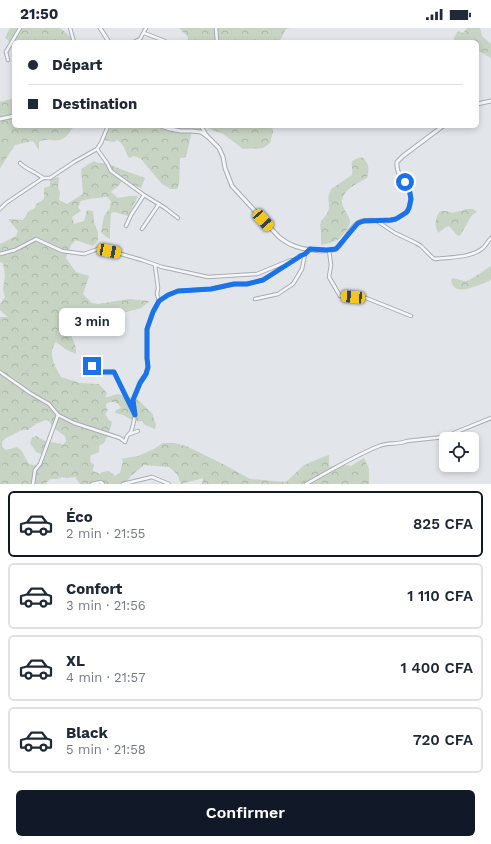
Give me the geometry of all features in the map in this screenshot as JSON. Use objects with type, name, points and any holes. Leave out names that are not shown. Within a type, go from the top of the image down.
[{"type":"street","points":[[13,40],[20,28]]},
{"type":"street","points":[[70,28],[73,40]]},
{"type":"street","points":[[100,28],[108,40]]},
{"type":"street","points":[[138,40],[146,28]]},
{"type":"street","points":[[216,28],[218,40]]},
{"type":"street","points":[[144,33],[162,40]]},
{"type":"street","points":[[8,60],[6,52],[12,42]]},
{"type":"street","points":[[479,103],[491,100]]},
{"type":"street","points":[[0,119],[12,116]]},
{"type":"street","points":[[20,163],[33,173],[43,178],[50,178],[97,149],[107,128]]},
{"type":"street","points":[[167,128],[181,131],[201,132],[208,137],[219,148],[232,186],[284,241],[296,246],[310,249],[329,250],[336,249],[358,223],[362,221],[391,220],[396,219],[407,212],[411,199],[410,191],[398,172],[397,162],[440,128]]},
{"type":"street","points":[[202,128],[208,137]]},
{"type":"street","points":[[97,149],[111,171],[178,218]]},
{"type":"street","points":[[0,208],[43,178]]},
{"type":"street","points":[[126,226],[144,195]]},
{"type":"street","points":[[142,229],[159,204]]},
{"type":"street","points":[[377,221],[395,233],[421,246],[433,258],[436,259],[474,253],[482,249],[491,238]]},
{"type":"street","points":[[0,254],[15,250],[36,239],[62,251],[84,254],[98,249],[142,260],[162,268],[208,277],[257,274],[299,257],[310,249]]},
{"type":"street","points":[[329,250],[331,265],[329,277],[340,296],[366,298],[411,316]]},
{"type":"street","points":[[255,299],[278,294],[293,284],[302,269],[305,254]]},
{"type":"street","points":[[0,372],[49,404],[58,415],[74,423],[120,438],[125,442],[127,436],[131,432],[135,415],[133,400],[148,367],[147,329],[159,301],[178,291],[211,289],[234,284],[247,284],[263,280],[299,257]]},
{"type":"street","points":[[155,265],[158,288],[157,294],[159,301]]},
{"type":"street","points":[[92,366],[99,372],[114,372],[135,415]]},
{"type":"street","points":[[34,484],[36,470],[40,464],[58,415]]},
{"type":"street","points":[[306,484],[355,457],[381,445],[444,437],[491,418]]},
{"type":"street","points":[[127,436],[138,431]]},
{"type":"street","points":[[123,484],[152,477],[169,484]]},
{"type":"street","points":[[92,484],[101,482],[103,484]]},
{"type":"green space","points":[[10,28],[60,28],[73,40],[12,40],[12,43],[5,38]]},
{"type":"green space","points":[[179,28],[290,28],[286,29],[280,40],[187,40],[188,37]]},
{"type":"green space","points":[[467,28],[480,28],[482,36],[491,44],[491,58],[479,51],[479,40],[454,40],[457,32],[464,32]]},
{"type":"green space","points":[[12,99],[12,128],[73,128],[64,138],[57,141],[44,140],[39,142],[39,150],[33,141],[15,145],[0,168],[0,102]]},
{"type":"green space","points":[[110,128],[203,128],[208,137],[201,132],[192,131],[186,157],[180,158],[179,184],[177,189],[171,189],[162,184],[141,159],[134,156],[129,158],[123,146],[117,140],[114,142],[102,140]]},
{"type":"green space","points":[[207,128],[272,128],[273,132],[270,143],[263,148],[243,149],[223,134]]},
{"type":"green space","points":[[362,157],[368,167],[367,178],[347,191],[342,200],[350,223],[345,233],[339,239],[321,245],[320,226],[321,221],[327,214],[329,208],[328,198],[331,189],[352,175],[352,162],[357,158]]},
{"type":"green space","points":[[94,161],[98,163],[107,163],[145,178],[141,188],[123,180],[111,192],[118,198],[138,196],[128,216],[115,212],[111,213],[110,239],[101,232],[104,216],[110,208],[111,201],[107,197],[81,201],[78,207],[81,211],[72,217],[74,224],[84,221],[87,210],[93,211],[94,222],[98,232],[98,240],[93,246],[76,240],[71,245],[66,258],[76,272],[89,276],[83,294],[92,303],[98,304],[129,299],[150,301],[141,308],[75,326],[70,330],[76,347],[76,354],[65,349],[56,342],[52,351],[53,360],[61,377],[80,383],[99,384],[107,393],[105,398],[118,394],[137,399],[152,413],[156,425],[155,429],[145,425],[142,421],[135,421],[115,413],[116,410],[121,408],[117,403],[110,402],[106,404],[108,410],[105,414],[112,422],[108,437],[106,438],[105,442],[100,445],[99,452],[91,455],[91,463],[94,464],[93,471],[100,474],[102,472],[109,471],[115,476],[120,473],[123,461],[121,459],[138,456],[163,443],[175,443],[186,446],[250,479],[286,482],[304,465],[329,455],[329,467],[339,464],[351,466],[364,458],[369,469],[369,484],[202,484],[203,478],[181,484],[177,474],[169,467],[144,465],[131,476],[125,484],[80,484],[75,477],[62,477],[50,479],[46,483],[47,484],[0,484],[0,318],[8,317],[0,310],[0,304],[5,297],[3,289],[5,276],[3,263],[0,262],[0,244],[16,236],[18,231],[8,219],[23,220],[29,211],[35,208],[36,204],[44,199],[44,188],[50,186],[50,178],[59,177],[59,200],[67,204],[83,194],[81,169]],"holes":[[[46,420],[50,422],[52,427],[65,436],[66,441],[63,445],[45,441],[36,436],[32,438],[30,443],[36,452],[41,454],[40,465],[29,464],[21,450],[17,447],[6,450],[2,447],[2,442],[6,438],[22,430],[28,430],[36,424]]]},
{"type":"green space","points":[[473,209],[477,212],[472,215],[459,236],[449,226],[438,233],[436,222],[440,211],[452,213]]},
{"type":"green space","points":[[491,266],[491,279],[489,281],[466,289],[457,289],[452,285],[451,280],[453,278],[466,281]]},
{"type":"route","points":[[92,366],[99,372],[114,372],[135,415],[133,400],[148,367],[147,329],[159,301],[178,291],[211,289],[221,286],[247,284],[263,280],[305,254],[310,249],[336,249],[356,224],[362,221],[396,219],[407,212],[411,199],[409,188],[405,182]]}]
